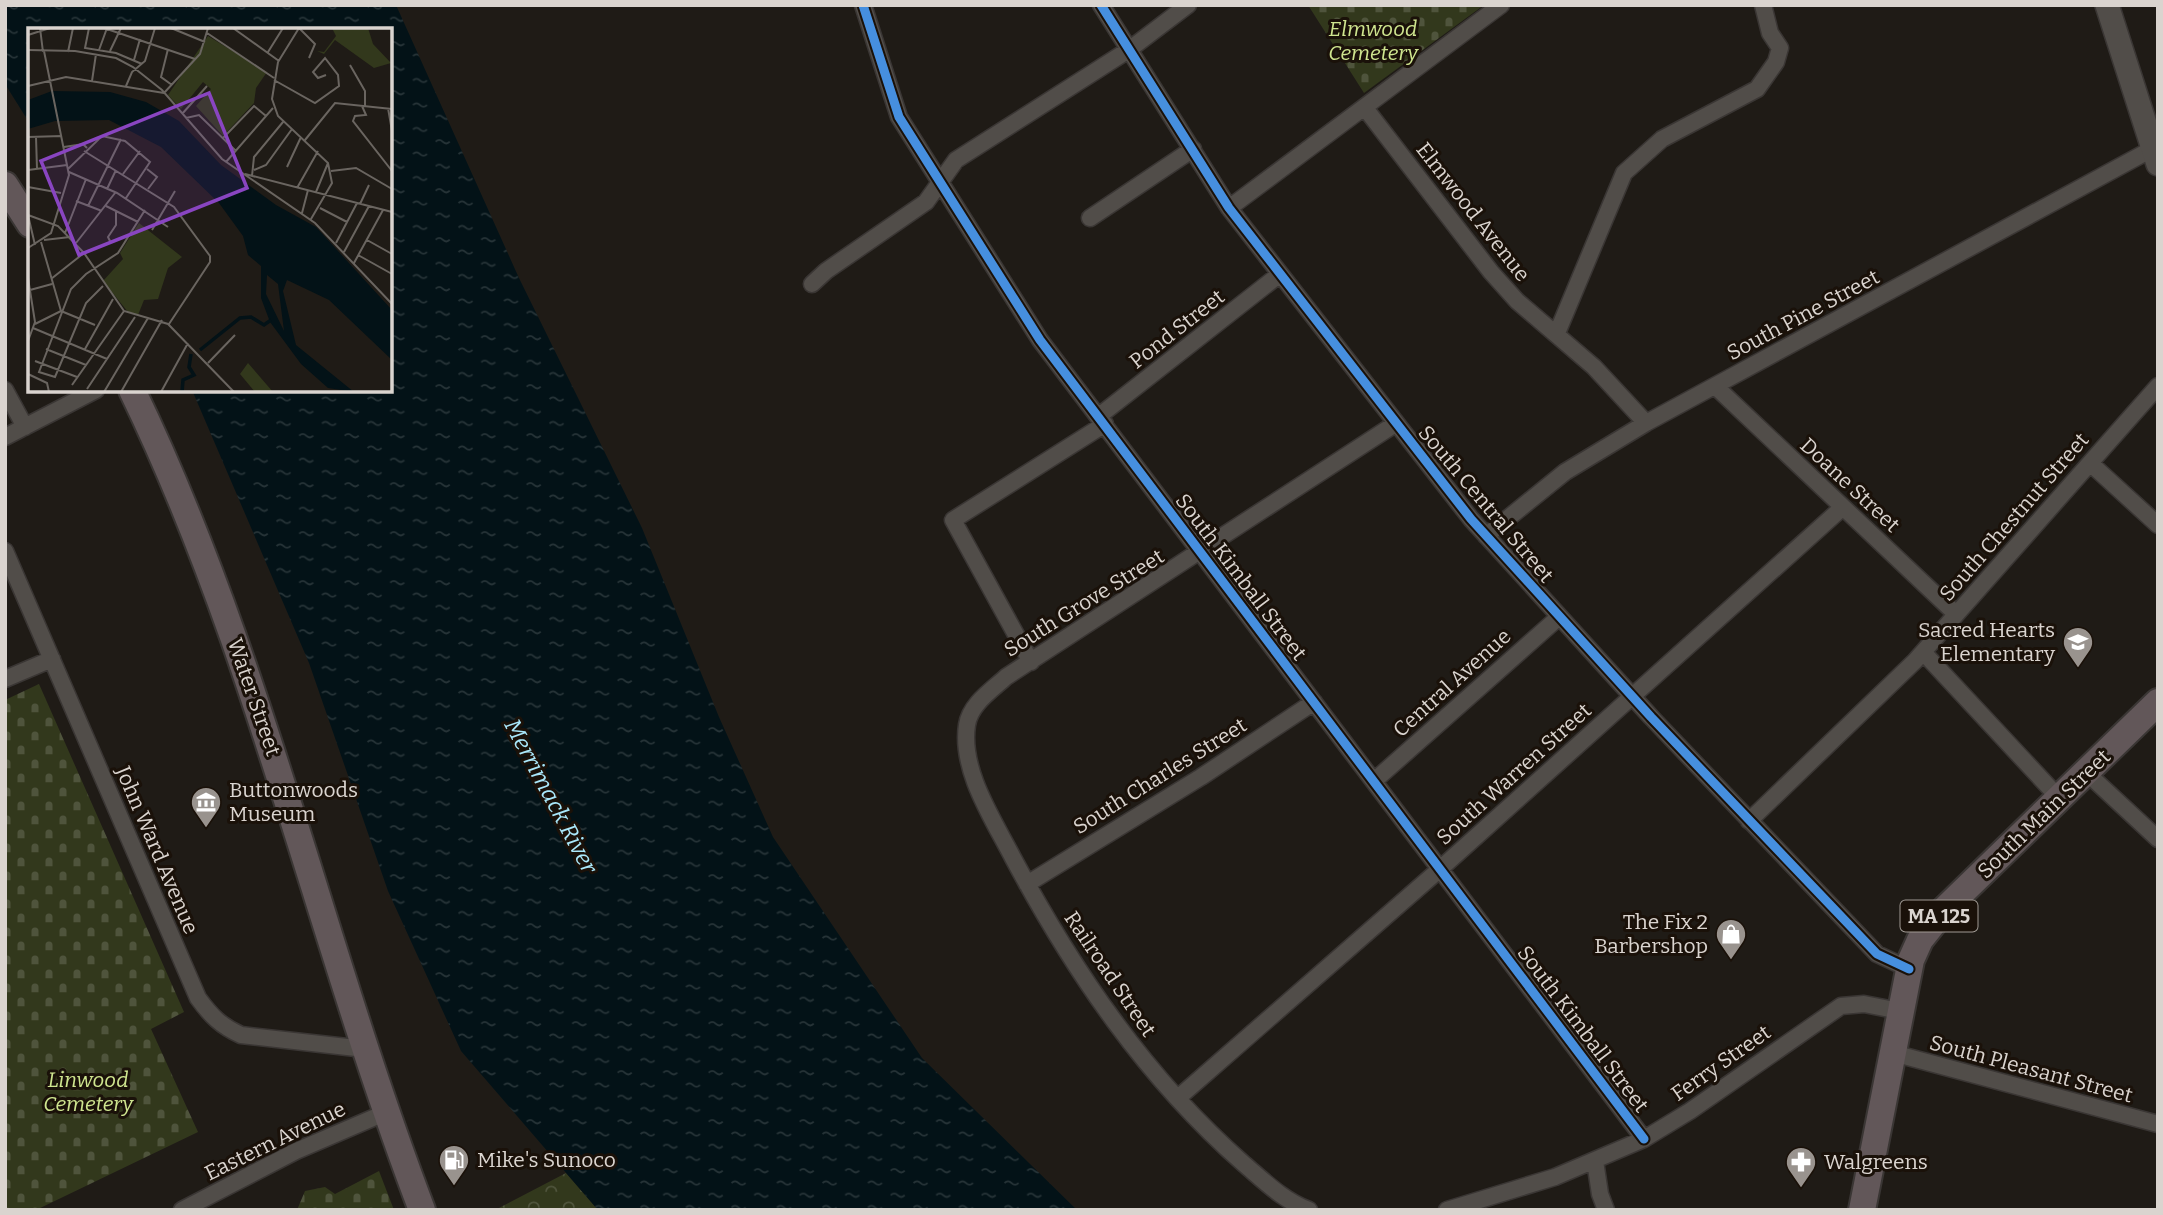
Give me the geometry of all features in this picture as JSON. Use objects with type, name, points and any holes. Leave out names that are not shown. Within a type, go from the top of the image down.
[{"type":"main road","points":[[2107,5],[2155,156]]},
{"type":"main road","points":[[5,186],[28,221]]},
{"type":"main road","name":"Water Street","points":[[133,392],[175,483],[237,645],[268,735],[365,1049],[422,1210]]},
{"type":"main road","name":"South Main Street","points":[[1862,1210],[1909,969],[1920,940],[1932,923],[2158,702]]},
{"type":"street","name":"South Kimball Street","points":[[863,5],[899,117],[1040,340],[1644,1139]]},
{"type":"street","name":"South Central Street","points":[[1101,5],[1229,208],[1395,424],[1486,536],[1632,697],[1877,954],[1909,969]]},
{"type":"street","points":[[812,284],[926,202],[956,160],[1130,49],[1188,5]]},
{"type":"street","points":[[1229,208],[1501,5]]},
{"type":"street","points":[[1558,333],[1625,173],[1662,139],[1757,89],[1768,77],[1780,48],[1770,33],[1763,5]]},
{"type":"street","name":"Elmwood Avenue","points":[[1365,108],[1491,272],[1517,301],[1558,333],[1594,367],[1646,423]]},
{"type":"street","points":[[1090,218],[1193,149]]},
{"type":"street","name":"South Pine Street","points":[[1486,536],[1565,472],[1646,423],[2155,156]]},
{"type":"street","name":"Pond Street","points":[[1031,662],[953,520],[1102,420],[1280,274]]},
{"type":"street","name":"Doane Street","points":[[1715,386],[1956,614]]},
{"type":"street","name":"South Chestnut Street","points":[[1749,821],[1923,652],[2158,386]]},
{"type":"street","points":[[5,390],[24,427]]},
{"type":"street","points":[[5,437],[92,392]]},
{"type":"street","name":"South Grove Street","points":[[975,706],[1006,677],[1201,553],[1395,424]]},
{"type":"street","points":[[2090,463],[2158,526]]},
{"type":"street","name":"South Warren Street","points":[[1179,1097],[1440,869],[1843,507]]},
{"type":"street","name":"John Ward Avenue","points":[[5,551],[198,998],[211,1016],[223,1027],[241,1035],[365,1049]]},
{"type":"street","name":"Central Avenue","points":[[1374,781],[1559,617]]},
{"type":"street","points":[[1923,652],[2060,799]]},
{"type":"street","points":[[5,679],[52,659]]},
{"type":"street","name":"South Charles Street","points":[[1027,884],[1201,777],[1314,702]]},
{"type":"street","name":"Railroad Street","points":[[975,706],[967,722],[966,743],[971,766],[991,816],[1069,958],[1105,1011],[1145,1062],[1213,1137],[1271,1188],[1309,1210]]},
{"type":"street","points":[[2087,773],[2158,839]]},
{"type":"street","name":"Ferry Street","points":[[1447,1210],[1595,1161],[1644,1139],[1690,1111],[1841,1006],[1864,1004],[1900,1011]]},
{"type":"street","name":"South Pleasant Street","points":[[1893,1053],[2158,1124]]},
{"type":"street","name":"Eastern Avenue","points":[[182,1210],[296,1151],[387,1112]]},
{"type":"street","points":[[1595,1161],[1600,1194],[1606,1210]]},
{"type":"green space","name":"Elmwood Cemetery","points":[[1308,5],[1484,5],[1364,93]]},
{"type":"green space","name":"Linwood Cemetery","points":[[39,684],[184,1012],[151,1029],[198,1132],[36,1210],[5,1210],[5,700]]},
{"type":"green space","points":[[379,1171],[394,1210],[297,1210],[305,1191],[325,1187],[335,1194]]},
{"type":"green space","points":[[566,1173],[598,1210],[495,1210]]},
{"type":"water","name":"Merrimack River","points":[[5,5],[396,5],[519,278],[642,528],[719,717],[773,837],[922,1058],[1077,1210],[598,1210],[461,1051],[388,891],[309,663],[193,392],[392,392],[392,28],[28,28],[28,121],[5,84]]},
{"type":"cycle path","points":[[863,5],[899,117],[1040,340],[1644,1139]]},
{"type":"cycle path","points":[[1101,5],[1229,208],[1471,519],[1651,717],[1877,954],[1909,969]]},
{"type":"place","name":"Sacred Hearts Elementary","points":[[2078,669]]},
{"type":"place","name":"Buttonwoods Museum","points":[[206,829]]},
{"type":"place","name":"The Fix 2 Barbershop","points":[[1731,961]]},
{"type":"place","name":"Mike's Sunoco","points":[[454,1187]]},
{"type":"place","name":"Walgreens","points":[[1801,1189]]}]
